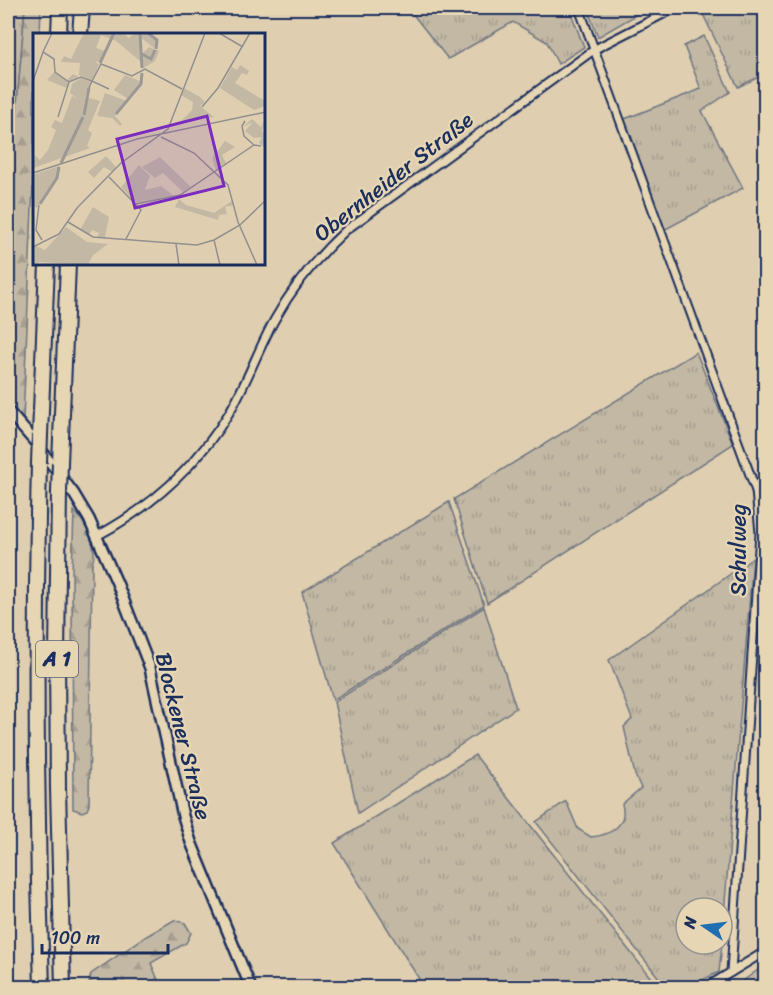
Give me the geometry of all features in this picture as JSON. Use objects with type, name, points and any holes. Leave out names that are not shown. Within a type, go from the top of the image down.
[{"type":"highway","points":[[59,33],[60,8]]},
{"type":"highway","points":[[80,33],[82,8]]},
{"type":"highway","name":"A 1","points":[[42,987],[36,598],[47,266]]},
{"type":"highway","name":"A 1","points":[[63,987],[57,657],[59,492],[68,266]]},
{"type":"street","name":"Schulweg","points":[[579,8],[756,490],[760,533],[731,972]]},
{"type":"street","name":"Obernheider Straße","points":[[97,536],[131,516],[162,492],[198,457],[237,398],[275,318],[296,286],[332,243],[382,202],[595,49],[675,8]]},
{"type":"street","name":"Blockener Straße","points":[[8,411],[35,442],[74,494],[97,536],[150,668],[183,816],[191,842],[251,987]]},
{"type":"street","points":[[705,987],[765,951]]},
{"type":"green space","points":[[8,8],[25,8],[14,140],[14,259],[8,322]]},
{"type":"green space","points":[[25,8],[41,8],[40,33],[33,33],[33,185],[23,421],[8,404],[8,321],[14,259],[14,140]]},
{"type":"green space","points":[[408,8],[569,8],[584,47],[558,64],[547,42],[513,22],[448,59]]},
{"type":"green space","points":[[587,8],[648,8],[598,37]]},
{"type":"green space","points":[[700,8],[765,8],[765,74],[738,87]]},
{"type":"green space","points":[[704,36],[730,92],[702,111],[743,188],[664,230],[622,120],[701,89],[684,46]]},
{"type":"green space","points":[[696,352],[733,444],[487,603],[454,499]]},
{"type":"green space","points":[[449,502],[484,605],[333,700],[302,592]]},
{"type":"green space","points":[[74,511],[86,528],[94,551],[89,805],[87,810],[82,812],[73,809]]},
{"type":"green space","points":[[753,558],[725,896],[674,896],[674,956],[721,956],[719,972],[688,987],[666,987],[536,822],[566,801],[578,829],[591,837],[605,834],[620,824],[622,804],[641,788],[635,775],[624,727],[632,719],[609,660]]},
{"type":"green space","points":[[484,607],[516,708],[358,813],[334,702]]},
{"type":"green space","points":[[475,755],[658,987],[424,987],[334,843]]},
{"type":"green space","points":[[174,920],[185,923],[191,933],[186,943],[151,963],[161,987],[88,987],[91,974]]},
{"type":"green space","points":[[765,965],[765,987],[744,987],[740,983]]}]
